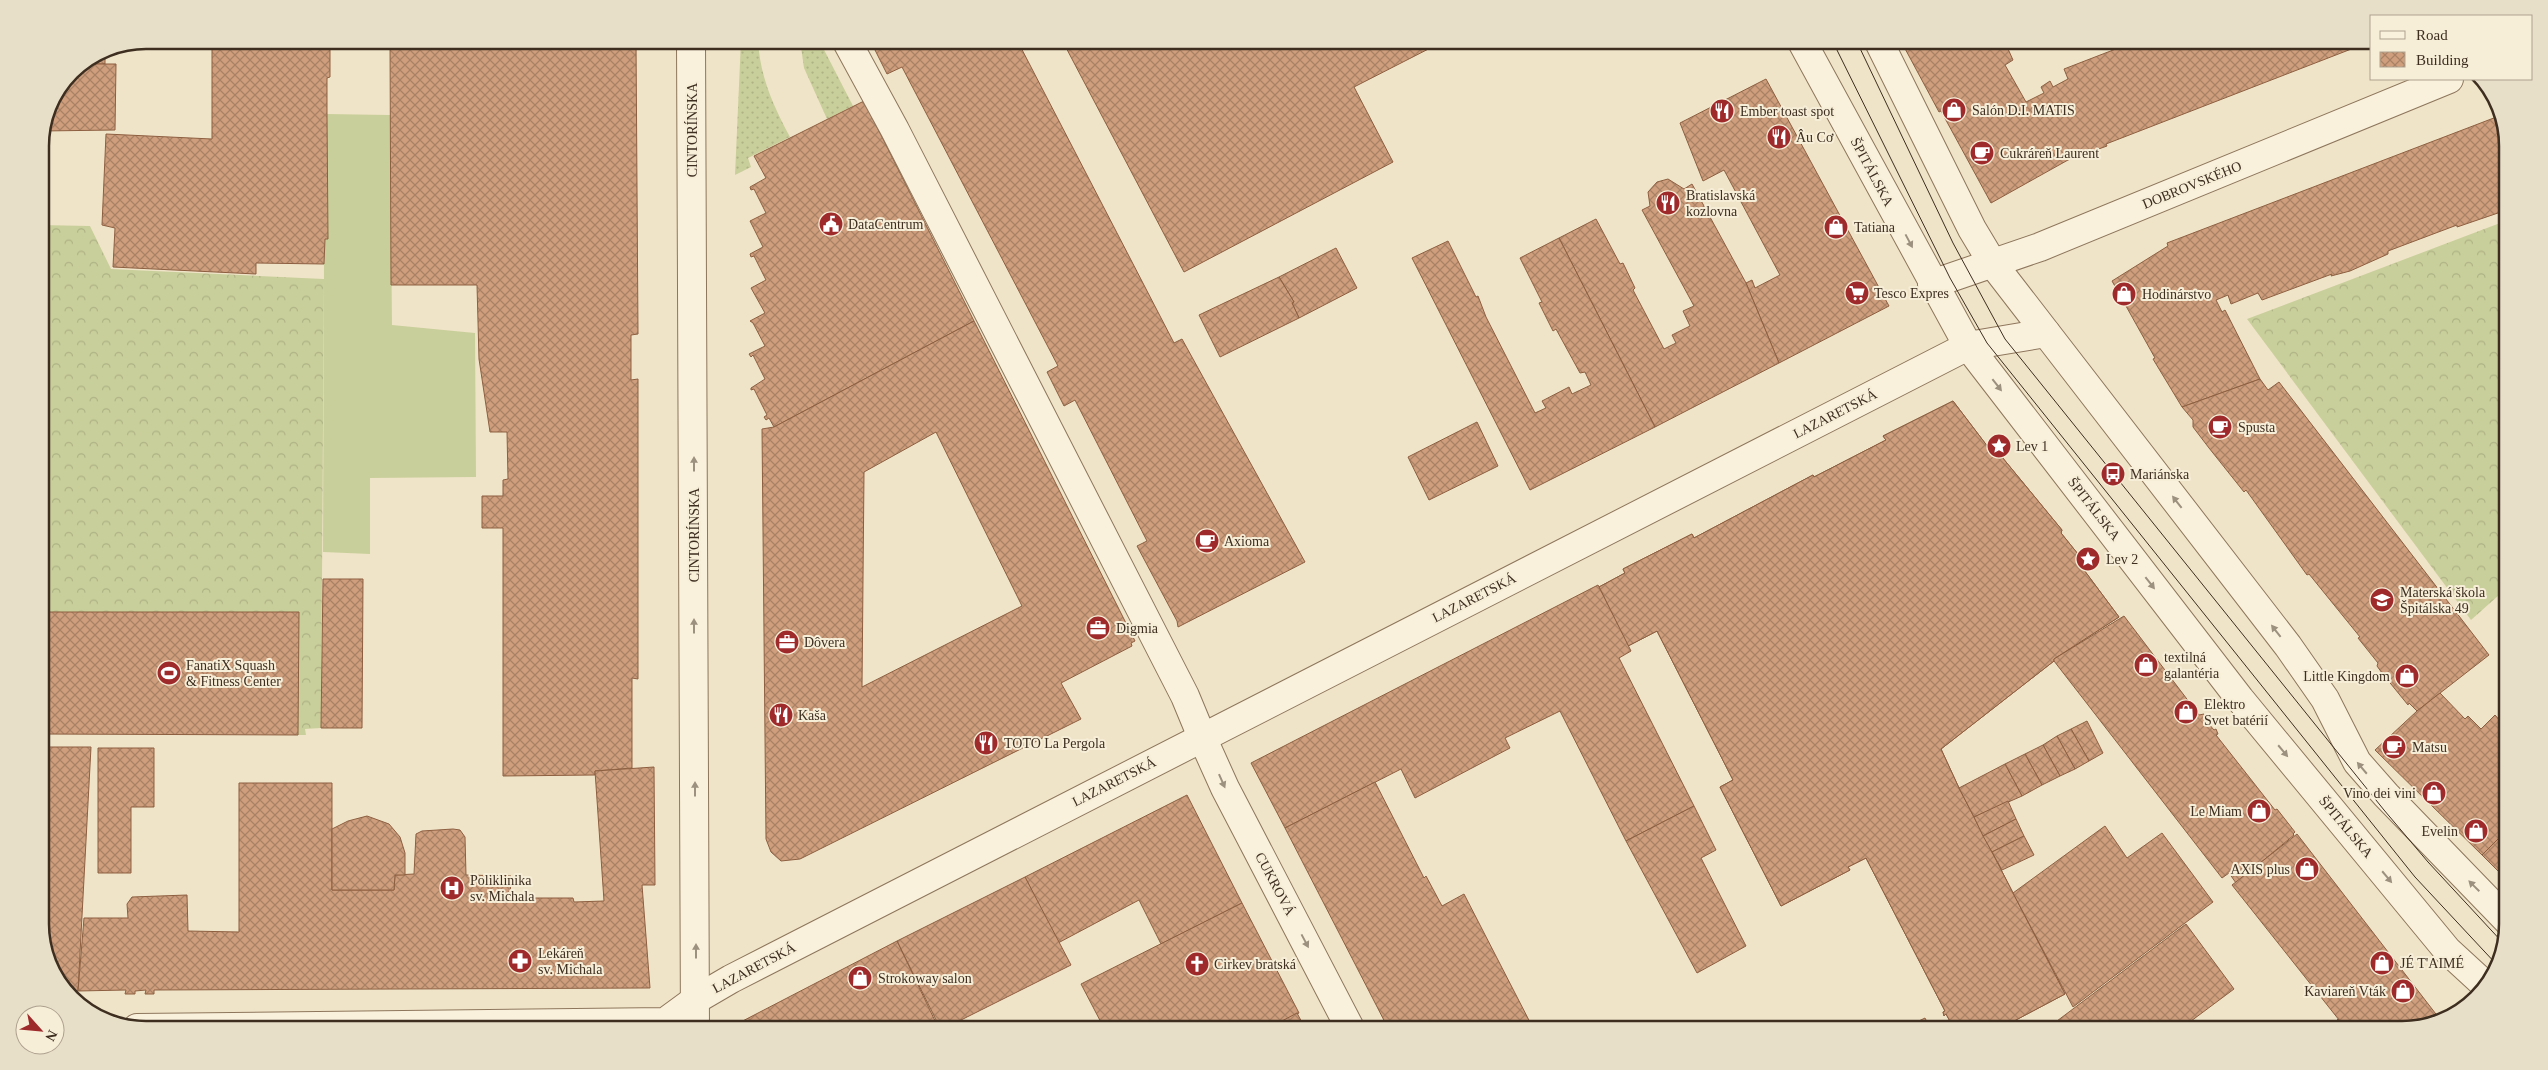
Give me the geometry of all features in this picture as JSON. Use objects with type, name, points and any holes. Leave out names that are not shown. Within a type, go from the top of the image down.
[{"type":"street","name":"CINTORÍNSKA","points":[[691,49],[695,1021]]},
{"type":"street","name":"CUKROVÁ","points":[[851,49],[895,130],[1186,696],[1225,788],[1346,1021]]},
{"type":"street","name":"ŠPITÁLSKA","points":[[1807,49],[1932,284],[1968,346],[2240,699],[2447,950],[2481,981]]},
{"type":"street","points":[[1882,49],[1972,229],[1993,264],[2288,646],[2325,699],[2357,762],[2499,912]]},
{"type":"street","name":"DOBROVSKÉHO","points":[[1932,284],[2040,247],[2447,80]]},
{"type":"street","name":"LAZARETSKÁ","points":[[666,1021],[695,1000],[740,974],[1202,736],[1968,346],[2046,333]]},
{"type":"green space","points":[[741,49],[759,49],[761,66],[768,90],[790,137],[748,158],[751,167],[735,175]]},
{"type":"green space","points":[[801,49],[824,49],[853,106],[827,119],[804,68]]},
{"type":"green space","points":[[327,114],[390,115],[392,325],[475,333],[476,477],[370,478],[370,554],[323,552],[324,264],[325,239],[328,239]]},
{"type":"green space","points":[[2499,223],[2499,595],[2471,620],[2247,319]]},
{"type":"green space","points":[[49,225],[90,226],[111,269],[324,279],[321,728],[305,729],[306,735],[298,735],[298,612],[49,612]]},
{"type":"building","points":[[212,49],[330,49],[330,77],[327,78],[328,239],[325,239],[324,264],[256,263],[256,274],[113,267],[115,228],[102,225],[106,134],[212,139]]},
{"type":"building","points":[[390,49],[636,49],[638,334],[631,335],[631,380],[638,379],[638,679],[632,678],[632,768],[595,771],[595,775],[503,776],[503,528],[482,528],[482,496],[503,496],[503,480],[508,479],[507,432],[490,432],[479,359],[477,285],[391,285]]},
{"type":"building","points":[[874,49],[1022,49],[1174,343],[1182,339],[1305,562],[1178,627],[1177,621],[1137,546],[1147,541],[1075,400],[1064,406],[1047,372],[1058,366],[902,67],[887,74]]},
{"type":"building","points":[[1067,49],[1428,49],[1354,87],[1393,162],[1184,272]]},
{"type":"building","points":[[1905,49],[2008,49],[2013,60],[2005,65],[2026,102],[2044,93],[2041,87],[2050,81],[2053,87],[2068,79],[2064,69],[2116,49],[2351,49],[2068,160],[1991,203],[1941,111],[1939,112]]},
{"type":"building","points":[[105,58],[105,64],[94,64]]},
{"type":"building","points":[[94,64],[116,64],[115,130],[50,131],[56,109],[65,92],[82,73]]},
{"type":"building","points":[[1766,79],[1889,306],[1779,363],[1746,283],[1752,280],[1755,288],[1780,275],[1724,170],[1703,181],[1680,123]]},
{"type":"building","points":[[864,101],[974,321],[774,427],[769,418],[766,420],[764,417],[767,415],[754,389],[751,390],[751,388],[765,379],[753,355],[751,357],[749,354],[765,346],[753,323],[750,321],[765,313],[751,288],[766,280],[754,256],[751,257],[750,254],[763,247],[750,221],[766,213],[754,189],[751,190],[750,187],[766,178],[754,156]]},
{"type":"building","points":[[2495,118],[2499,140],[2499,212],[2457,227],[2457,225],[2388,251],[2388,254],[2350,271],[2331,276],[2332,274],[2262,300],[2258,293],[2231,304],[2228,295],[2216,300],[2222,312],[2225,310],[2260,379],[2182,407],[2153,359],[2155,358],[2112,281],[2168,246],[2167,243]]},
{"type":"building","points":[[1668,179],[1684,189],[1692,184],[1746,283],[1779,363],[1655,427],[1559,238],[1596,219],[1620,264],[1623,263],[1635,288],[1633,290],[1664,349],[1676,343],[1672,335],[1690,326],[1683,311],[1694,306],[1642,210],[1650,206],[1648,192],[1657,182]]},
{"type":"building","points":[[1559,238],[1655,427],[1530,490],[1412,258],[1448,241],[1476,297],[1478,296],[1486,317],[1535,413],[1546,408],[1542,401],[1569,387],[1572,394],[1591,385],[1585,372],[1580,373],[1556,329],[1553,331],[1539,303],[1542,302],[1520,258]]},
{"type":"building","points":[[1336,248],[1357,288],[1299,318],[1292,303],[1294,302],[1279,277]]},
{"type":"building","points":[[1279,277],[1294,302],[1292,303],[1299,318],[1220,357],[1199,315]]},
{"type":"building","points":[[974,321],[1135,641],[1131,643],[1132,646],[1061,683],[1081,719],[800,859],[781,861],[771,852],[766,839],[762,429],[774,427]],"holes":[[[936,432],[1022,606],[862,687],[864,472]]]},
{"type":"building","points":[[2260,379],[2268,390],[2279,382],[2489,655],[2417,711],[2409,703],[2408,705],[2382,673],[2377,666],[2378,663],[2358,638],[2360,637],[2309,574],[2307,575],[2246,490],[2244,492],[2193,427],[2193,420],[2182,407]]},
{"type":"building","points":[[1953,401],[1988,447],[1991,444],[1994,447],[1997,445],[2000,447],[1997,451],[2062,530],[2061,533],[2082,559],[2086,557],[2089,560],[2084,570],[2119,617],[2054,659],[2054,661],[1941,749],[1959,788],[2065,994],[2014,1021],[1950,1021],[1946,1014],[1944,1016],[1943,1012],[1945,1011],[1866,858],[1848,867],[1850,870],[1781,906],[1720,787],[1733,780],[1657,631],[1628,646],[1599,587],[1625,573],[1623,569],[1692,534],[1694,538],[1813,475],[1814,477],[1886,440],[1883,436]],"holes":[[[1915,498],[1948,541],[1931,552],[1929,551],[1927,558],[1930,558],[1960,596],[1960,601],[1967,602],[1967,597],[1982,584],[2006,614],[1908,692],[1897,670],[1899,669],[1889,654],[1891,653],[1888,649],[1886,650],[1843,562],[1842,564],[1830,542]],[[1752,583],[1771,620],[1694,659],[1674,622]],[[1810,696],[1829,732],[1752,772],[1733,736]]]},
{"type":"building","points":[[1953,401],[1988,447],[1991,444],[1994,447],[1997,445],[2000,447],[1997,451],[2062,530],[2061,533],[2082,559],[2086,557],[2089,560],[2084,570],[2119,617],[2054,659],[2054,661],[1941,749],[1959,788],[2065,994],[2014,1021],[1950,1021],[1946,1014],[1944,1016],[1943,1012],[1945,1011],[1866,858],[1848,867],[1850,870],[1781,906],[1720,787],[1733,780],[1657,631],[1628,646],[1599,587],[1625,573],[1623,569],[1692,534],[1694,538],[1813,475],[1814,477],[1886,440],[1883,436]]},
{"type":"building","points":[[1477,422],[1498,466],[1429,500],[1408,457]]},
{"type":"building","points":[[323,579],[363,579],[362,728],[321,728]]},
{"type":"building","points":[[1598,585],[1631,651],[1619,658],[1694,806],[1626,841],[1560,711],[1505,738],[1510,748],[1415,798],[1401,769],[1285,828],[1251,763]]},
{"type":"building","name":"FanatiX Squash & Fitness Center","points":[[49,612],[299,612],[298,735],[49,734]]},
{"type":"building","points":[[2124,616],[2199,715],[2204,714],[2208,723],[2214,730],[2216,729],[2218,734],[2216,735],[2275,810],[2277,809],[2295,832],[2294,835],[2236,883],[2229,873],[2222,878],[2054,661],[2054,659]]},
{"type":"building","points":[[2440,693],[2465,719],[2468,716],[2481,729],[2495,715],[2499,720],[2499,838],[2482,855],[2375,750],[2417,711]]},
{"type":"building","points":[[2087,721],[2103,753],[2089,761],[2071,729]]},
{"type":"building","points":[[2071,729],[2089,761],[2075,769],[2057,736]]},
{"type":"building","points":[[2057,736],[2075,769],[2060,776],[2043,745]]},
{"type":"building","points":[[2043,745],[2060,776],[2042,785],[2025,754]]},
{"type":"building","points":[[49,747],[91,747],[78,991],[75,991],[65,978],[59,967],[54,955],[49,930]]},
{"type":"building","points":[[98,748],[154,748],[154,807],[131,807],[131,873],[98,873]]},
{"type":"building","points":[[2025,754],[2042,785],[2022,796],[2005,764]]},
{"type":"building","points":[[2005,764],[2022,796],[1974,817],[1959,788]]},
{"type":"building","name":"Poliklinika sv. Michala","points":[[654,767],[655,885],[642,885],[650,988],[154,990],[154,994],[145,994],[146,990],[135,991],[135,994],[125,994],[126,990],[78,991],[84,918],[128,918],[127,904],[132,897],[187,895],[188,931],[239,932],[239,783],[332,783],[332,890],[394,890],[395,875],[414,874],[416,834],[422,831],[453,829],[460,830],[465,837],[466,875],[511,876],[510,898],[573,898],[574,902],[604,901],[595,771]]},
{"type":"building","points":[[1375,782],[1424,878],[1426,876],[1442,906],[1464,894],[1529,1021],[1384,1021],[1285,828]]},
{"type":"building","points":[[1187,795],[1242,903],[1161,944],[1139,900],[1058,943],[1025,877]]},
{"type":"building","points":[[2008,801],[2016,819],[1983,836],[1974,817]]},
{"type":"building","points":[[1694,806],[1716,850],[1701,858],[1746,946],[1697,973],[1626,841]]},
{"type":"building","points":[[367,816],[389,824],[400,837],[405,853],[405,875],[395,875],[394,890],[332,890],[332,829],[348,821]]},
{"type":"building","points":[[2016,819],[2024,836],[1992,852],[1983,836]]},
{"type":"building","points":[[2105,826],[2127,858],[2162,833],[2213,902],[2073,1007],[2013,893]]},
{"type":"building","points":[[2297,834],[2437,1015],[2402,1021],[2340,1021],[2232,885]]},
{"type":"building","points":[[2024,836],[2034,855],[2002,870],[1992,852]]},
{"type":"building","points":[[2499,838],[2499,872],[2482,855]]},
{"type":"building","points":[[1025,877],[1071,965],[959,1021],[937,1021],[897,941]]},
{"type":"building","name":"Cirkev bratská","points":[[1242,903],[1299,1013],[1283,1021],[1100,1021],[1081,984]]},
{"type":"building","points":[[2186,924],[2234,989],[2191,1021],[2057,1021]]},
{"type":"building","points":[[897,941],[935,1021],[743,1021]]},
{"type":"building","points":[[1297,1013],[1301,1021],[1282,1021]]},
{"type":"tram line","points":[[1836,49],[1950,278],[1987,343],[2415,877],[2492,960]]},
{"type":"tram line","points":[[1860,49],[1953,243],[2005,339],[2384,810],[2428,862],[2498,937]]},
{"type":"place","name":"Salón D.I. MATIS","points":[[1954,110]]},
{"type":"place","name":"Ember toast spot","points":[[1722,111]]},
{"type":"place","name":"Âu Cơ","points":[[1779,137]]},
{"type":"place","name":"Cukráreň Laurent","points":[[1982,153]]},
{"type":"place","name":"Bratislavská kozlovna","points":[[1668,203]]},
{"type":"place","name":"DataCentrum","points":[[831,224]]},
{"type":"place","name":"Tatiana","points":[[1836,227]]},
{"type":"place","name":"Tesco Expres","points":[[1857,293]]},
{"type":"place","name":"Hodinárstvo","points":[[2124,294]]},
{"type":"place","name":"Spusta","points":[[2220,427]]},
{"type":"place","name":"Lev 1","points":[[1999,446]]},
{"type":"place","name":"Mariánska","points":[[2113,474]]},
{"type":"place","name":"Axioma","points":[[1207,541]]},
{"type":"place","name":"Lev 2","points":[[2088,559]]},
{"type":"place","name":"Materská škola Špitálska 49","points":[[2382,600]]},
{"type":"place","name":"Digmia","points":[[1098,628]]},
{"type":"place","name":"Dôvera","points":[[787,642]]},
{"type":"place","name":"textilná galantéria","points":[[2146,665]]},
{"type":"place","name":"FanatiX Squash & Fitness Center","points":[[169,673]]},
{"type":"place","name":"Little Kingdom","points":[[2407,676]]},
{"type":"place","name":"Elektro Svet batérií","points":[[2186,712]]},
{"type":"place","name":"Kaša","points":[[781,715]]},
{"type":"place","name":"TOTO La Pergola","points":[[986,743]]},
{"type":"place","name":"Matsu","points":[[2394,747]]},
{"type":"place","name":"Vino dei vini","points":[[2434,793]]},
{"type":"place","name":"Le Miam","points":[[2259,811]]},
{"type":"place","name":"Evelin","points":[[2476,831]]},
{"type":"place","name":"AXIS plus","points":[[2307,869]]},
{"type":"place","name":"Poliklinika sv. Michala","points":[[452,888]]},
{"type":"place","name":"Lekáreň sv. Michala","points":[[520,961]]},
{"type":"place","name":"JÉ T'AIMÉ","points":[[2382,963]]},
{"type":"place","name":"Cirkev bratská","points":[[1197,964]]},
{"type":"place","name":"Strokoway salon","points":[[860,978]]},
{"type":"place","name":"Kaviareň Vták","points":[[2403,991]]}]
